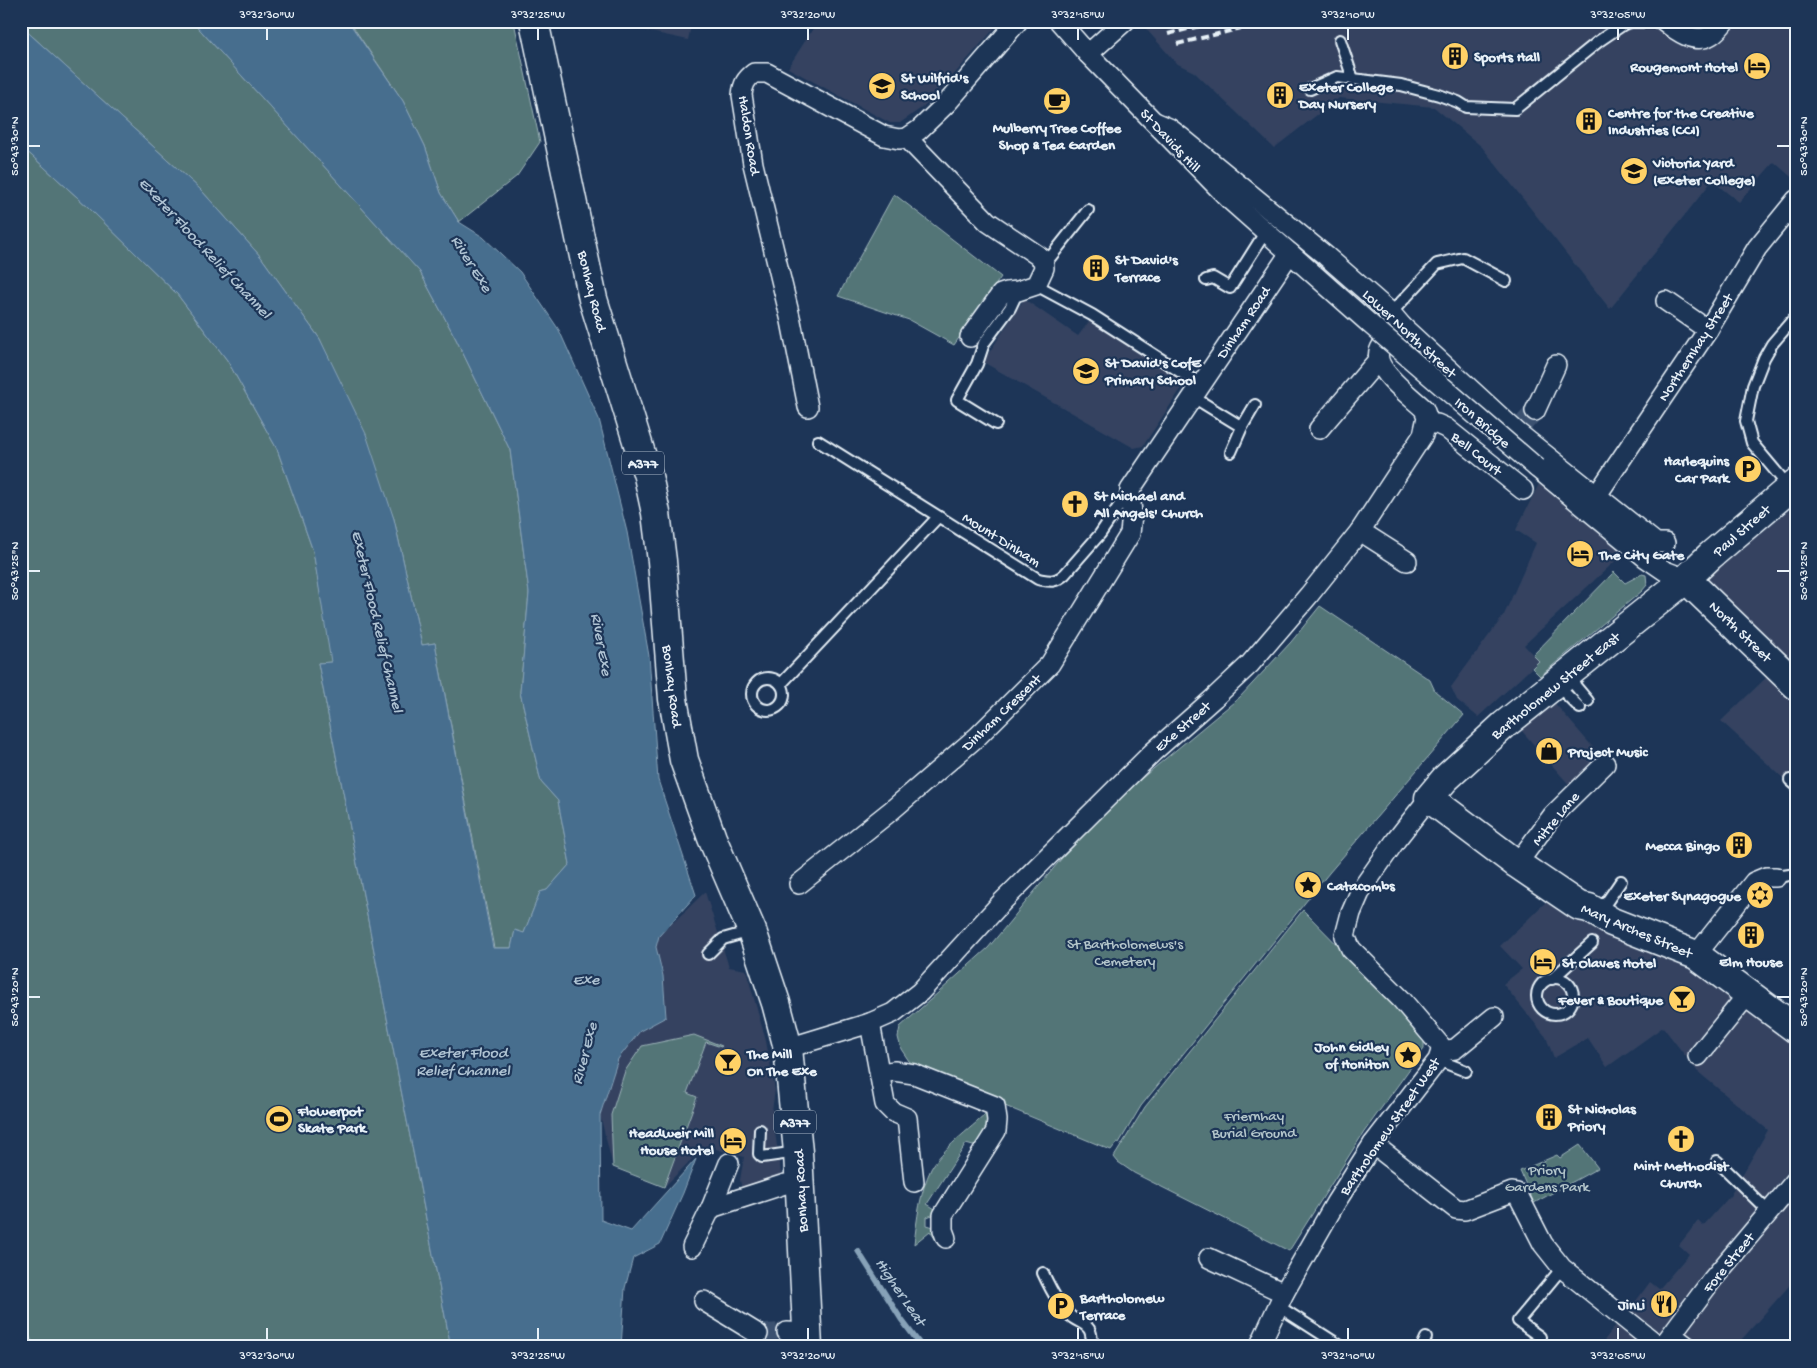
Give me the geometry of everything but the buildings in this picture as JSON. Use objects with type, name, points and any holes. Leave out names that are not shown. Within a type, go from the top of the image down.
[{"type":"main road","name":"Bonhay Road","points":[[534,21],[594,299],[648,476],[656,513],[662,561],[672,691],[684,760],[712,838],[752,931],[776,1003],[788,1048],[798,1152],[801,1337]]},
{"type":"main road","name":"Paul Street","points":[[1686,579],[1793,485]]},
{"type":"main road","name":"Bartholomew Street East","points":[[1429,798],[1445,779],[1504,725],[1686,579]]},
{"type":"main road","name":"North Street","points":[[1686,579],[1796,685]]},
{"type":"main road","name":"Mary Arches Street","points":[[1429,798],[1517,864],[1580,906],[1589,908],[1607,927],[1686,946],[1748,994],[1794,1025]]},
{"type":"street","points":[[970,337],[1001,294],[1027,288],[1045,264],[1044,260],[988,222],[907,138],[919,130],[947,103],[1018,21]]},
{"type":"street","name":"St Davids Hill","points":[[1059,21],[1088,54],[1225,195],[1290,253]]},
{"type":"street","points":[[1088,54],[1125,21]]},
{"type":"street","points":[[1664,22],[1693,38],[1705,38],[1713,35],[1725,21]]},
{"type":"street","name":"Haldon Road","points":[[808,408],[791,321],[753,164],[742,95],[743,84],[754,73],[767,73],[884,136],[899,139],[907,138]]},
{"type":"street","name":"Lower North Street","points":[[1155,122],[1170,128],[1326,256],[1396,319],[1525,422],[1597,495],[1656,542],[1665,542]]},
{"type":"street","name":"Northernhay Street","points":[[1597,495],[1708,330],[1757,248],[1796,200]]},
{"type":"street","name":"Iron Bridge","points":[[1290,253],[1537,468],[1646,558],[1665,571],[1686,579]]},
{"type":"street","name":"Dinham Road","points":[[1130,490],[1290,253]]},
{"type":"street","points":[[1666,301],[1708,330]]},
{"type":"street","points":[[1319,429],[1378,360],[1380,349],[1396,319]]},
{"type":"street","points":[[1378,360],[1383,371],[1424,409],[1427,424]]},
{"type":"street","points":[[1525,422],[1556,366]]},
{"type":"street","name":"Bell Court","points":[[1427,424],[1437,424],[1446,428],[1523,490]]},
{"type":"street","name":"Exe Street","points":[[788,1048],[870,1023],[893,1013],[920,992],[1003,901],[1153,752],[1250,664],[1360,531],[1424,435],[1427,424]]},
{"type":"street","name":"Dinham Crescent","points":[[799,884],[892,810],[978,736],[1050,664],[1130,534],[1132,514],[1130,490]]},
{"type":"street","points":[[1360,531],[1407,561]]},
{"type":"street","name":"Mitre Lane","points":[[1517,864],[1553,815],[1602,773]]},
{"type":"street","name":"Bartholomew Street West","points":[[1258,1347],[1281,1299],[1336,1202],[1373,1144],[1439,1055],[1440,1045],[1402,999],[1351,949],[1345,936],[1351,913],[1361,890],[1396,840],[1429,798]]},
{"type":"street","points":[[1686,946],[1754,882],[1766,877],[1776,877]]},
{"type":"street","points":[[1698,1056],[1748,994]]},
{"type":"street","points":[[1439,1055],[1455,1049],[1494,1017]]},
{"type":"street","points":[[870,1023],[885,1104],[893,1112],[907,1118],[914,1182]]},
{"type":"street","points":[[880,1073],[904,1072],[914,1074],[996,1106],[996,1131],[943,1215],[943,1230],[946,1238]]},
{"type":"street","points":[[1373,1144],[1456,1209],[1465,1210],[1512,1192],[1517,1193],[1543,1244],[1562,1268],[1665,1343],[1688,1347]]},
{"type":"street","points":[[692,1247],[711,1208],[729,1163]]},
{"type":"street","name":"Fore Street","points":[[1665,1343],[1712,1280],[1796,1180]]},
{"type":"street","points":[[711,1208],[785,1184]]},
{"type":"street","points":[[1209,1258],[1281,1299]]},
{"type":"street","points":[[704,1301],[758,1334]]},
{"type":"lane","points":[[1310,88],[1337,77],[1410,87],[1439,95],[1466,107],[1515,109],[1599,41],[1624,24],[1631,22],[1664,22]]},
{"type":"lane","points":[[1340,40],[1354,79]]},
{"type":"lane","points":[[1045,264],[1088,210]]},
{"type":"lane","points":[[1206,280],[1213,278],[1230,288],[1266,231]]},
{"type":"lane","points":[[1396,319],[1437,264],[1463,258],[1506,281]]},
{"type":"lane","points":[[996,424],[957,400],[977,364],[984,343],[1027,288],[1092,315],[1197,391],[1242,427]]},
{"type":"lane","points":[[1793,485],[1752,443],[1746,421],[1753,386],[1764,358],[1772,344],[1796,316]]},
{"type":"lane","points":[[1231,452],[1242,427],[1255,405]]},
{"type":"lane","name":"Mount Dinham","points":[[818,441],[1038,579],[1059,580],[1100,534],[1130,490]]},
{"type":"lane","name":"Mount Dinham","points":[[781,684],[938,516]]},
{"type":"lane","points":[[1561,680],[1584,705]]},
{"type":"lane","points":[[1776,877],[1796,874]]},
{"type":"lane","points":[[1589,908],[1606,902],[1622,881]]},
{"type":"lane","points":[[708,954],[723,939],[752,931]]},
{"type":"lane","points":[[1552,979],[1592,943]]},
{"type":"lane","points":[[1439,1055],[1466,1071]]},
{"type":"lane","points":[[760,1130],[759,1154],[762,1156],[798,1152]]},
{"type":"lane","points":[[1717,1161],[1769,1212]]},
{"type":"lane","points":[[1540,1337],[1518,1321],[1562,1268]]},
{"type":"lane","points":[[1043,1273],[1056,1298],[1073,1318],[1083,1322],[1091,1332],[1091,1343],[1094,1347]]},
{"type":"lane","points":[[1281,1299],[1342,1347]]},
{"type":"shaded area","points":[[600,21],[692,21],[688,40]]},
{"type":"shaded area","name":"St Wilfrid's School","points":[[821,21],[1001,21],[930,102],[900,123],[890,123],[788,68],[814,27]]},
{"type":"shaded area","name":"Victoria Yard (Exeter College)","points":[[1141,21],[1796,21],[1796,181],[1774,162],[1739,202],[1712,181],[1610,309],[1482,147],[1434,107],[1339,98],[1274,148],[1194,72],[1176,63]]},
{"type":"shaded area","name":"St David's CofE Primary School","points":[[1024,299],[1078,336],[1091,319],[1187,380],[1143,446],[1134,448],[983,362]]},
{"type":"shaded area","points":[[1540,482],[1619,545],[1624,553],[1524,645],[1539,661],[1478,717],[1457,700],[1451,687],[1504,615],[1536,543],[1516,530]]},
{"type":"shaded area","points":[[1796,504],[1796,672],[1707,578]]},
{"type":"shaded area","points":[[1770,674],[1796,698],[1796,790],[1721,721]]},
{"type":"shaded area","points":[[1553,701],[1603,759],[1572,788],[1521,730]]},
{"type":"shaded area","points":[[705,892],[729,967],[746,970],[766,1041],[775,1090],[772,1111],[782,1181],[743,1194],[740,1180],[744,1157],[705,1146],[664,1187],[613,1167],[600,1115],[618,1059],[640,1031],[666,1017],[663,976],[656,947],[659,936]]},
{"type":"shaded area","points":[[1551,897],[1665,952],[1796,1031],[1796,1162],[1704,1274],[1655,1339],[1625,1316],[1650,1282],[1659,1289],[1689,1254],[1679,1245],[1698,1221],[1703,1226],[1730,1196],[1768,1130],[1697,1071],[1663,1027],[1607,1067],[1588,1038],[1554,1058],[1546,1037],[1503,984],[1522,969],[1500,946]]},
{"type":"shaded area","points":[[1796,1190],[1796,1278],[1735,1347],[1673,1347]]},
{"type":"shaded area","points":[[1620,1320],[1647,1347],[1599,1347]]},
{"type":"green space","points":[[21,21],[192,21],[420,272],[456,339],[510,450],[529,593],[520,692],[541,782],[558,801],[570,864],[547,890],[540,892],[524,933],[515,931],[511,948],[494,948],[435,643],[422,645],[394,519],[320,339],[261,257],[201,190],[21,26]]},
{"type":"green space","points":[[349,21],[514,22],[540,142],[517,176],[459,222],[441,193],[425,146],[403,101]]},
{"type":"green space","points":[[21,146],[88,207],[177,294],[227,360],[277,449],[313,551],[332,662],[318,663],[451,1347],[34,1347],[21,1314]]},
{"type":"green space","points":[[894,194],[1001,277],[954,345],[909,320],[838,296]]},
{"type":"green space","points":[[1614,572],[1625,583],[1642,574],[1646,575],[1647,585],[1540,676],[1532,668],[1539,661],[1533,655]]},
{"type":"green space","name":"St Bartholomews's Cemetery","points":[[1320,606],[1430,680],[1435,691],[1464,715],[1329,873],[1141,1106],[1119,1143],[1117,1142],[1111,1150],[1005,1106],[1001,1101],[920,1070],[909,1061],[901,1049],[898,1037],[900,1027],[988,948],[1062,858],[1130,788],[1240,697],[1291,642]]},
{"type":"green space","name":"Friernhay Burial Ground","points":[[1303,910],[1367,975],[1424,1038],[1424,1049],[1364,1132],[1289,1251],[1134,1173],[1114,1157],[1145,1107]]},
{"type":"green space","points":[[694,1035],[722,1046],[706,1042],[687,1093],[697,1097],[664,1187],[613,1167],[611,1115],[625,1071],[642,1046]]},
{"type":"green space","points":[[986,1114],[989,1121],[988,1128],[978,1144],[973,1146],[966,1144],[927,1204],[940,1212],[927,1217],[927,1225],[937,1228],[943,1236],[937,1242],[930,1231],[914,1244],[922,1196],[931,1169],[949,1147]]},
{"type":"green space","name":"Priory Gardens Park","points":[[1580,1145],[1598,1168],[1534,1203],[1520,1171],[1557,1155],[1560,1158]]},
{"type":"water","points":[[192,21],[348,21],[403,101],[425,146],[441,193],[459,222],[483,237],[520,272],[559,330],[599,419],[627,532],[649,656],[658,780],[696,895],[659,936],[656,947],[663,976],[666,1017],[640,1031],[618,1059],[600,1115],[601,1220],[631,1231],[696,1159],[660,1244],[633,1258],[625,1288],[621,1347],[451,1347],[318,663],[331,662],[313,551],[277,449],[227,360],[177,294],[88,207],[21,146],[21,26],[201,190],[261,257],[320,339],[366,434],[394,519],[422,645],[435,643],[493,948],[511,948],[515,930],[524,933],[540,892],[547,890],[570,864],[558,801],[541,782],[520,692],[529,593],[510,450],[456,339],[420,272]]},
{"type":"waterway","name":"Higher Leat","points":[[858,1251],[901,1319],[922,1347]]},
{"type":"tunnel","points":[[1523,424],[1535,411]]},
{"type":"tunnel","points":[[758,1334],[787,1332]]},
{"type":"railway","points":[[658,21],[679,27]]},
{"type":"railway","points":[[1168,34],[1220,21]]},
{"type":"railway","points":[[1177,44],[1270,21]]},
{"type":"place","name":"Sports Hall","points":[[1455,56]]},
{"type":"place","name":"Rougemont Hotel","points":[[1757,66]]},
{"type":"place","name":"St Wilfrid's School","points":[[882,86]]},
{"type":"place","name":"Exeter College Day Nursery","points":[[1280,95]]},
{"type":"place","name":"Mulberry Tree Coffee Shop & Tea Garden","points":[[1057,101]]},
{"type":"place","name":"Centre for the Creative Industries (CCI)","points":[[1589,121]]},
{"type":"place","name":"Victoria Yard (Exeter College)","points":[[1634,171]]},
{"type":"place","name":"St David's Terrace","points":[[1096,268]]},
{"type":"place","name":"St David's CofE Primary School","points":[[1086,371]]},
{"type":"place","name":"Harlequins Car Park","points":[[1748,469]]},
{"type":"place","name":"St Michael and All Angels' Church","points":[[1075,504]]},
{"type":"place","name":"The City Gate","points":[[1580,554]]},
{"type":"place","name":"Project Music","points":[[1549,751]]},
{"type":"place","name":"Mecca Bingo","points":[[1739,845]]},
{"type":"place","name":"Catacombs","points":[[1308,885]]},
{"type":"place","name":"Exeter Synagogue","points":[[1760,895]]},
{"type":"place","name":"Elm House","points":[[1751,935]]},
{"type":"place","name":"St Olaves Hotel","points":[[1543,962]]},
{"type":"place","name":"Fever & Boutique","points":[[1682,999]]},
{"type":"place","name":"John Gidley of Honiton","points":[[1408,1055]]},
{"type":"place","name":"The Mill On The Exe","points":[[728,1062]]},
{"type":"place","name":"St Nicholas Priory","points":[[1549,1117]]},
{"type":"place","name":"Flowerpot Skate Park","points":[[279,1119]]},
{"type":"place","name":"Mint Methodist Church","points":[[1681,1139]]},
{"type":"place","name":"Headweir Mill House Hotel","points":[[733,1141]]},
{"type":"place","name":"JinLi","points":[[1664,1304]]},
{"type":"place","name":"Bartholomew Terrace","points":[[1061,1306]]},
{"type":"water label","name":"Exeter Flood Relief Channel","points":[[206,247]]},
{"type":"water label","name":"River Exe","points":[[473,263]]},
{"type":"water label","name":"Exeter Flood Relief Channel","points":[[379,621]]},
{"type":"water label","name":"River Exe","points":[[603,644]]},
{"type":"water label","name":"Exe","points":[[586,978]]},
{"type":"water label","name":"River Exe","points":[[583,1053]]},
{"type":"water label","name":"Exeter Flood Relief Channel","points":[[463,1060]]}]
